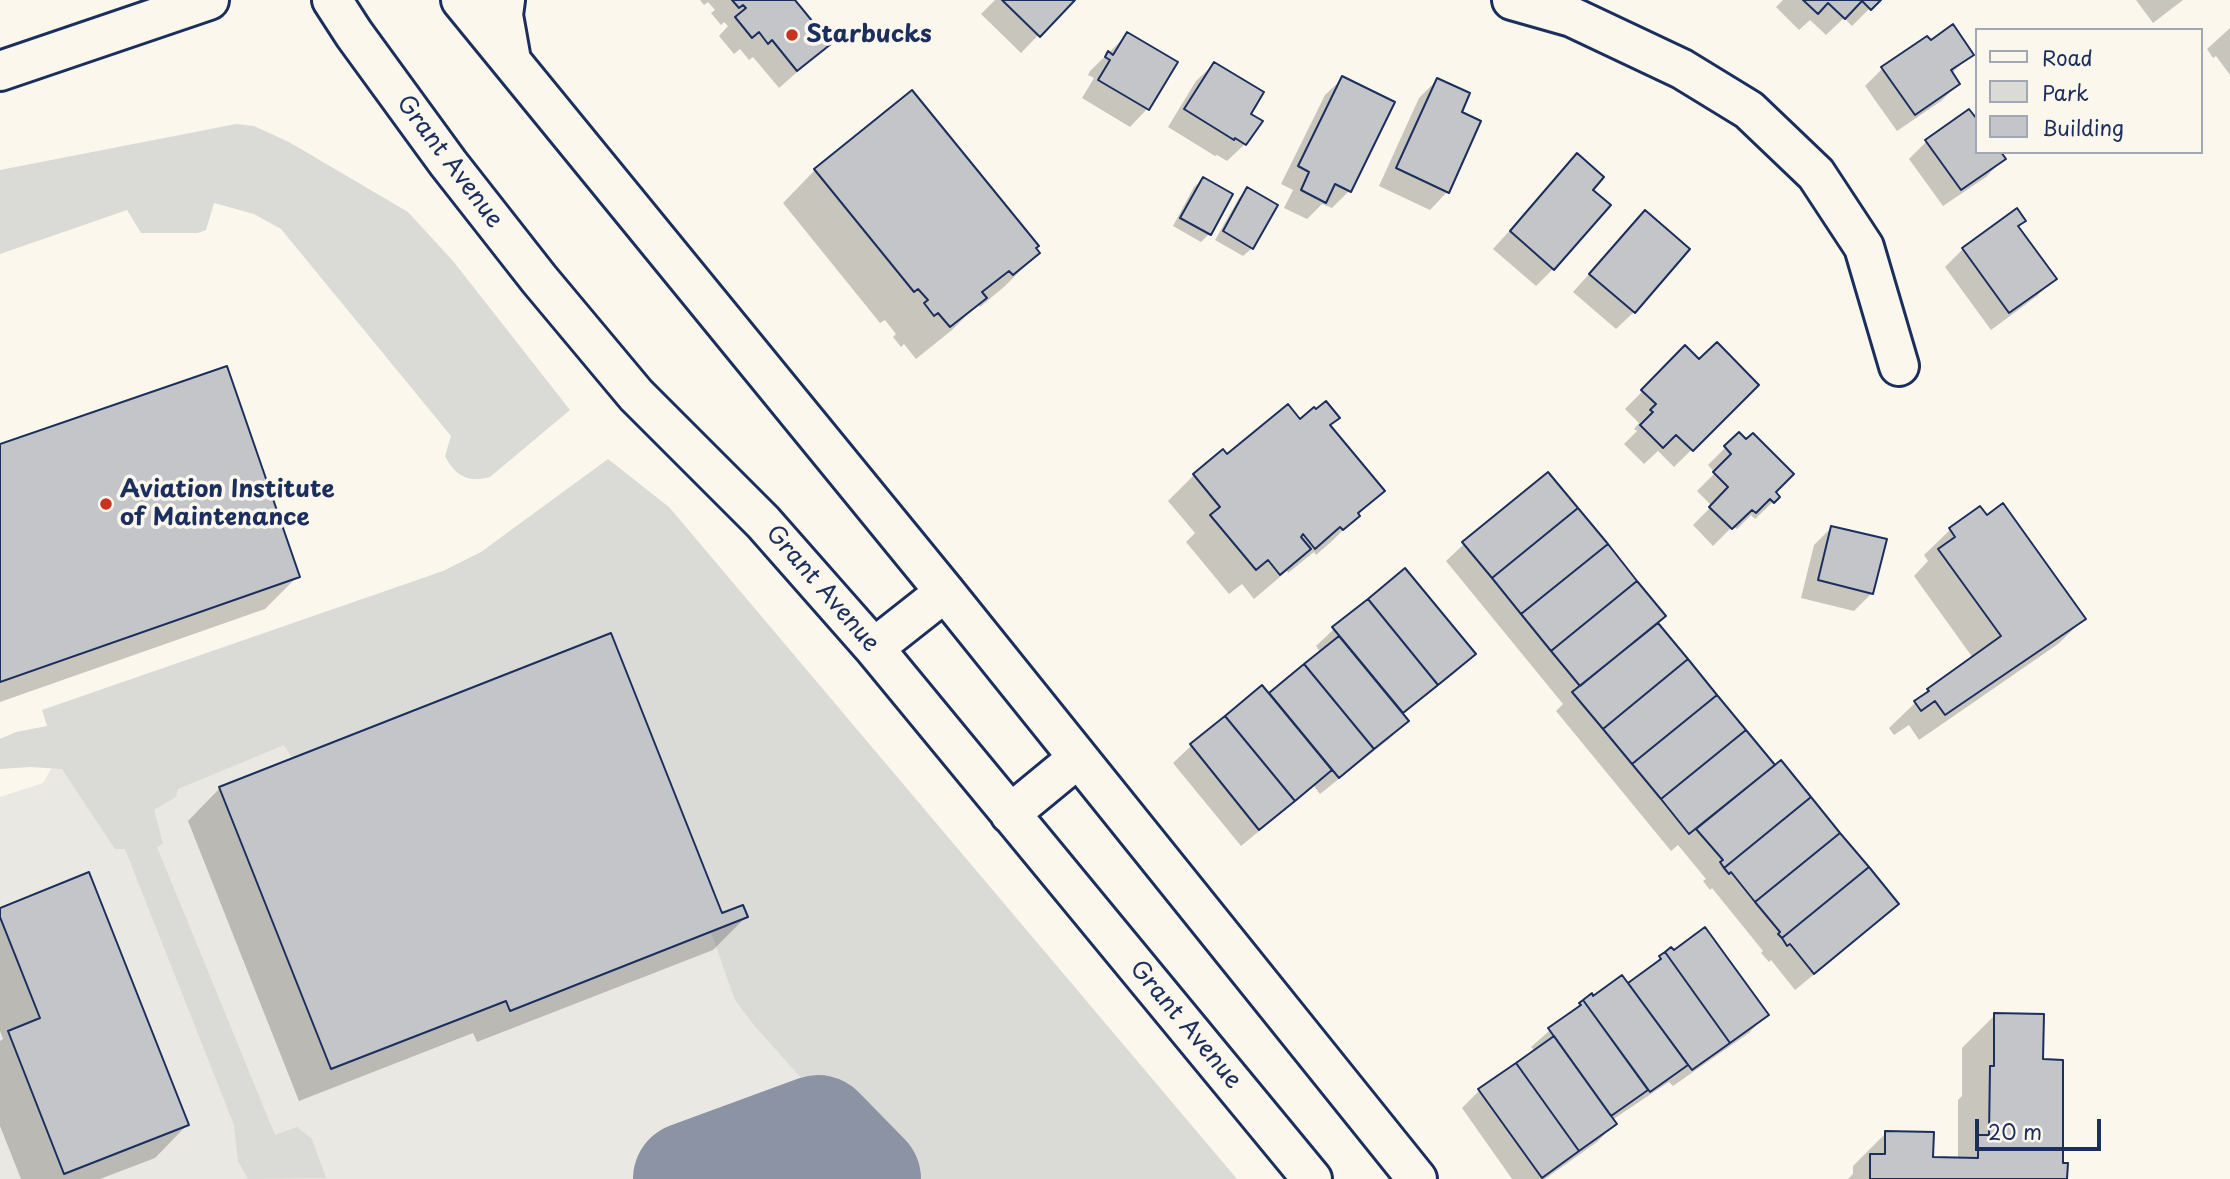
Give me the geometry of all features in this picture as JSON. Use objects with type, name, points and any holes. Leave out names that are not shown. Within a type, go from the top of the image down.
[{"type":"main road","points":[[0,71],[209,0]]},
{"type":"main road","name":"Grant Avenue","points":[[332,0],[448,163],[539,279],[636,395],[763,522],[874,648],[1312,1179]]},
{"type":"main road","points":[[461,0],[945,592],[1417,1179]]},
{"type":"main road","points":[[505,0],[503,15],[511,62]]},
{"type":"main road","points":[[1512,0],[1572,18],[1608,34],[1682,69],[1749,110],[1816,174],[1864,247],[1899,366]]},
{"type":"main road","points":[[874,648],[945,592]]},
{"type":"main road","points":[[1010,814],[1078,758]]},
{"type":"shaded area","points":[[669,507],[1129,1054],[1224,1179],[0,1179],[0,797],[43,783],[82,715]]},
{"type":"green space","points":[[236,124],[254,126],[289,142],[408,212],[453,261],[570,410],[490,477],[475,479],[463,476],[453,469],[445,456],[451,436],[281,229],[254,214],[214,203],[206,230],[198,233],[141,233],[127,210],[0,254],[0,170]]},
{"type":"green space","points":[[608,459],[669,507],[1237,1179],[891,1179],[754,1025],[735,1000],[711,932],[748,917],[743,905],[722,913],[611,634],[292,758],[284,745],[178,789],[176,797],[154,810],[163,844],[157,847],[275,1135],[297,1127],[312,1139],[326,1178],[248,1179],[238,1161],[234,1125],[125,849],[115,849],[62,769],[0,769],[0,739],[16,732],[47,726],[42,710],[443,571],[481,552]]},
{"type":"building","name":"Starbucks","points":[[732,0],[795,0],[831,44],[797,71],[772,40],[768,44],[759,32],[752,38],[735,17],[746,8],[743,5],[739,8]]},
{"type":"building","points":[[1002,0],[1075,0],[1040,37]]},
{"type":"building","points":[[1803,0],[1881,0],[1871,10],[1862,1],[1845,19],[1828,3],[1818,14]]},
{"type":"building","points":[[1953,24],[1974,55],[1951,70],[1960,84],[1915,115],[1881,67],[1927,36],[1931,40]]},
{"type":"building","points":[[1127,32],[1178,62],[1149,110],[1098,80],[1110,60],[1105,57],[1108,51],[1113,55]]},
{"type":"building","points":[[1214,62],[1264,92],[1251,114],[1263,121],[1246,145],[1184,109]]},
{"type":"building","points":[[1342,76],[1395,102],[1351,192],[1335,184],[1326,203],[1301,190],[1309,172],[1298,166]]},
{"type":"building","points":[[1437,78],[1470,93],[1462,112],[1481,121],[1449,193],[1396,168]]},
{"type":"building","points":[[912,90],[1039,246],[1036,248],[1040,253],[1013,275],[1009,271],[982,292],[987,298],[950,327],[938,313],[934,316],[924,303],[928,300],[918,289],[914,292],[814,169]]},
{"type":"building","points":[[1969,109],[1974,115],[1974,154],[2002,154],[2006,159],[1961,190],[1925,140]]},
{"type":"building","points":[[1577,153],[1604,177],[1593,190],[1611,205],[1554,270],[1510,231]]},
{"type":"building","points":[[1203,177],[1233,194],[1211,235],[1180,218]]},
{"type":"building","points":[[1247,187],[1278,205],[1253,249],[1223,231]]},
{"type":"building","points":[[2017,208],[2026,221],[2018,226],[2057,279],[2009,313],[1962,248]]},
{"type":"building","points":[[1645,210],[1690,249],[1635,313],[1589,274]]},
{"type":"building","points":[[1717,342],[1759,385],[1693,451],[1676,435],[1663,448],[1640,425],[1653,412],[1650,410],[1656,404],[1641,390],[1685,345],[1699,359]]},
{"type":"building","points":[[227,366],[300,577],[0,682],[0,444]]},
{"type":"building","points":[[1326,401],[1340,418],[1330,425],[1385,491],[1358,513],[1360,516],[1343,530],[1340,527],[1315,549],[1303,534],[1301,537],[1311,549],[1280,575],[1268,560],[1256,570],[1210,515],[1220,507],[1193,474],[1223,449],[1227,454],[1288,404],[1300,419]]},
{"type":"building","points":[[1739,432],[1746,439],[1753,433],[1794,474],[1776,492],[1780,497],[1774,503],[1770,499],[1756,513],[1752,510],[1732,529],[1709,507],[1728,487],[1713,472],[1731,454],[1724,446]]},
{"type":"building","points":[[1548,472],[1578,508],[1492,578],[1462,542]]},
{"type":"building","points":[[2003,503],[2086,619],[1945,715],[1935,701],[1921,711],[1914,701],[2001,636],[1938,549],[1955,537],[1949,528],[1980,506],[1987,515]]},
{"type":"building","points":[[1578,508],[1608,544],[1521,614],[1492,578]]},
{"type":"building","points":[[1831,526],[1887,539],[1873,594],[1818,580]]},
{"type":"building","points":[[1608,544],[1637,581],[1551,651],[1521,614]]},
{"type":"building","points":[[1405,568],[1476,654],[1438,685],[1368,599]]},
{"type":"building","points":[[1637,581],[1666,616],[1580,686],[1551,651]]},
{"type":"building","points":[[1368,599],[1438,685],[1403,713],[1332,627]]},
{"type":"building","points":[[1658,623],[1688,659],[1603,729],[1572,692]]},
{"type":"building","points":[[611,633],[722,913],[743,905],[748,917],[510,1011],[506,1001],[331,1069],[219,787]]},
{"type":"building","points":[[1339,636],[1409,721],[1374,749],[1304,664]]},
{"type":"building","points":[[1688,659],[1717,695],[1632,764],[1603,729]]},
{"type":"building","points":[[1304,664],[1374,749],[1339,778],[1269,693]]},
{"type":"building","points":[[1262,685],[1332,770],[1295,801],[1225,716]]},
{"type":"building","points":[[1717,695],[1746,730],[1661,799],[1632,764]]},
{"type":"building","points":[[1225,716],[1295,801],[1259,830],[1190,744]]},
{"type":"building","points":[[1746,730],[1775,765],[1689,834],[1661,799]]},
{"type":"building","points":[[1781,760],[1811,797],[1724,868],[1720,862],[1723,860],[1696,829]]},
{"type":"building","points":[[1811,797],[1840,833],[1755,902],[1731,872],[1729,874],[1724,868]]},
{"type":"building","points":[[1840,833],[1869,867],[1782,938],[1755,902]]},
{"type":"building","points":[[1869,867],[1899,904],[1814,974],[1782,938]]},
{"type":"building","points":[[89,872],[189,1125],[64,1174],[8,1031],[40,1018],[0,917],[0,908]]},
{"type":"building","points":[[1705,927],[1769,1015],[1730,1043],[1665,952],[1671,947],[1674,950]]},
{"type":"building","points":[[1665,952],[1730,1043],[1692,1070],[1628,983],[1661,959],[1659,956]]},
{"type":"building","points":[[1622,975],[1688,1065],[1650,1092],[1583,1000]]},
{"type":"building","points":[[1583,1000],[1648,1090],[1611,1116],[1548,1028],[1581,1005],[1579,1003]]},
{"type":"building","points":[[1994,1013],[2044,1014],[2043,1059],[2063,1060],[2063,1163],[2068,1163],[2067,1179],[1870,1179],[1870,1154],[1885,1154],[1885,1131],[1934,1132],[1933,1157],[1978,1158],[1978,1135],[1989,1135],[1990,1066],[1994,1066]]},
{"type":"building","points":[[1554,1036],[1617,1124],[1579,1151],[1516,1063]]},
{"type":"building","points":[[1516,1063],[1579,1151],[1542,1178],[1478,1089]]},
{"type":"taxiway","points":[[690,1179],[818,1132],[864,1179]]},
{"type":"place","name":"Starbucks","points":[[792,35]]},
{"type":"place","name":"Aviation Institute of Maintenance","points":[[106,504]]}]
